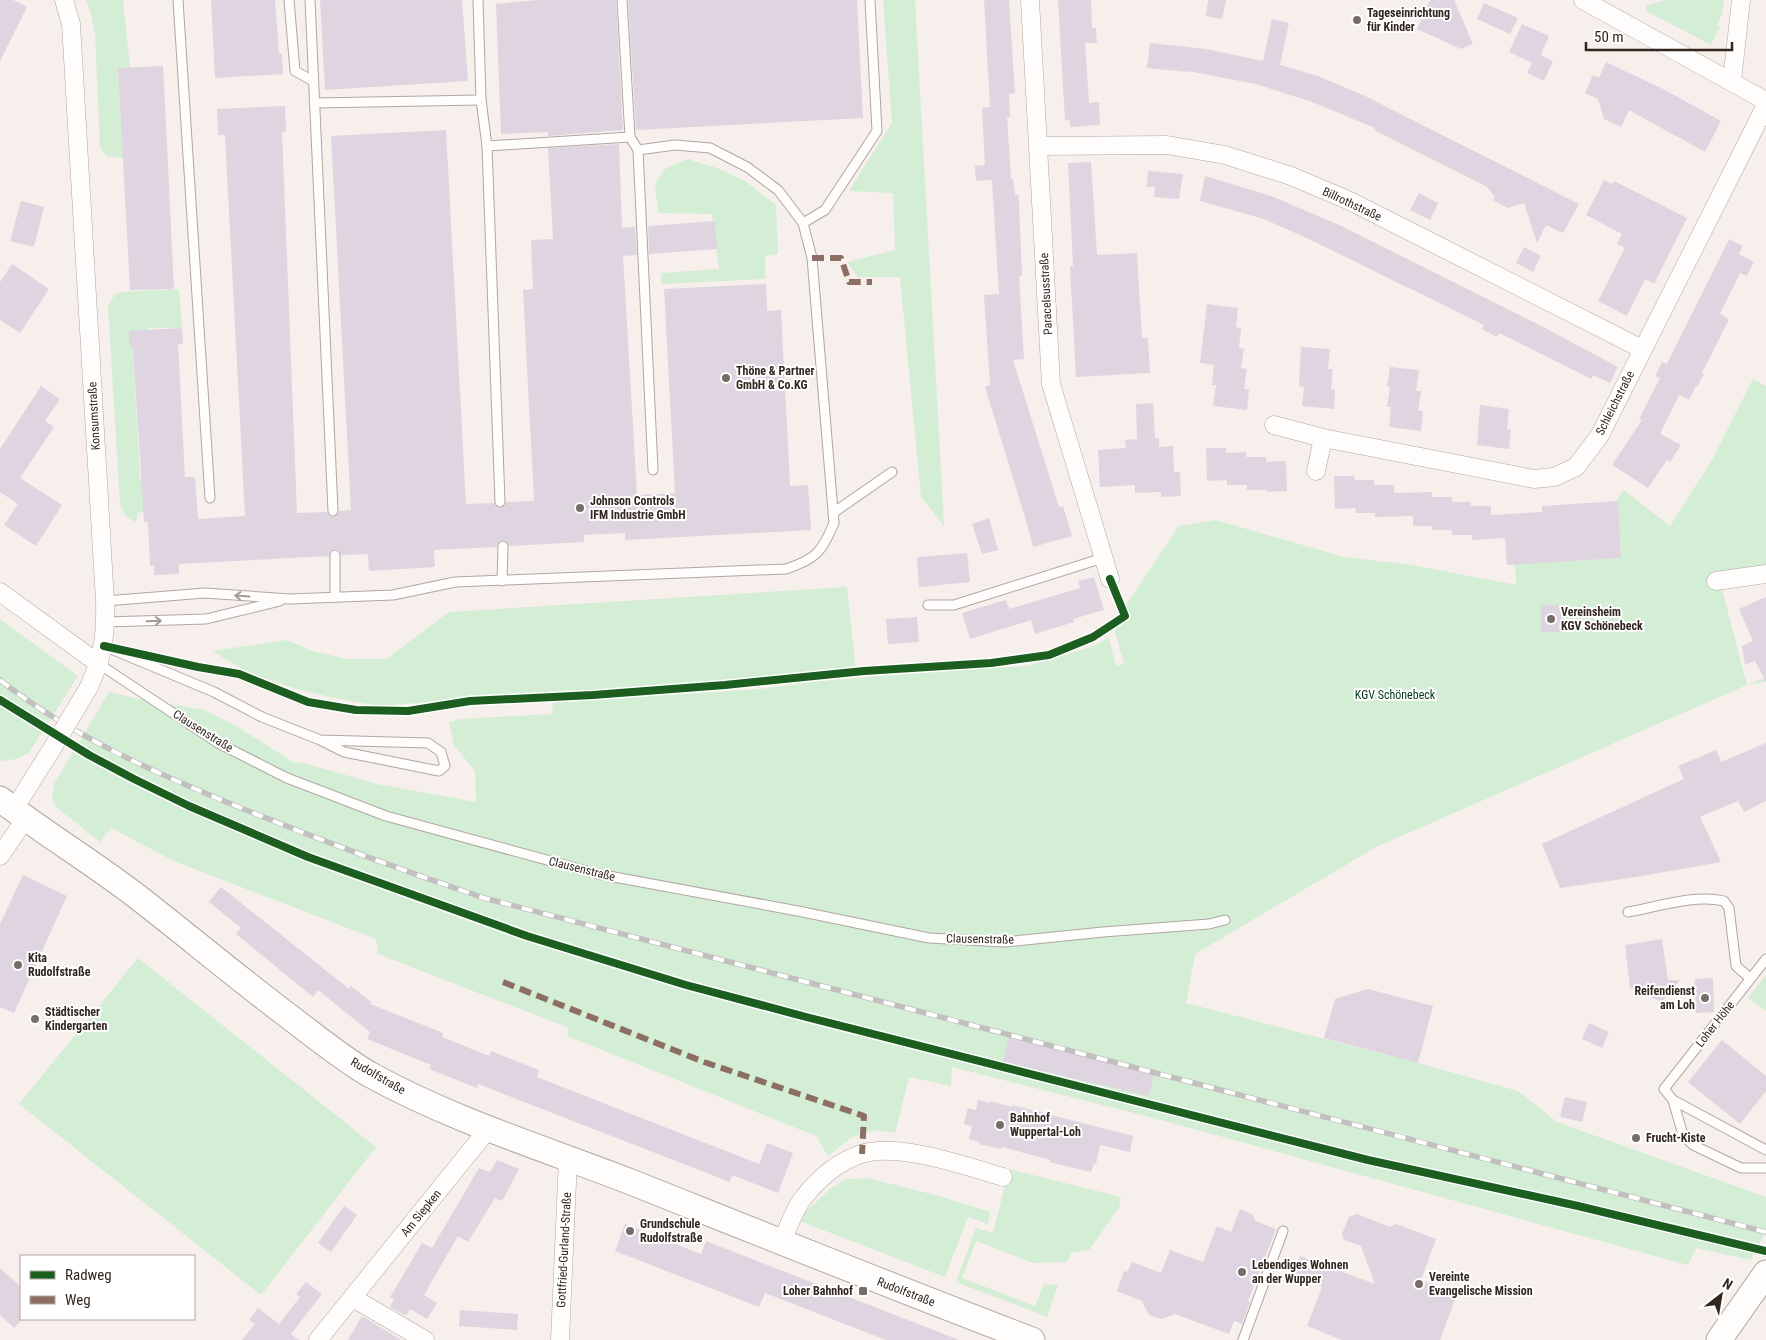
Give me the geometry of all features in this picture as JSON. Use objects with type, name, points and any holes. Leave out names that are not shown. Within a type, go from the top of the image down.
[{"type":"street","name":"Konsumstraße","points":[[13,809],[89,687],[104,646],[105,601],[71,24],[64,0]]},
{"type":"street","name":"Paracelsusstraße","points":[[1030,0],[1051,384],[1110,579]]},
{"type":"street","points":[[1583,0],[1766,101]]},
{"type":"street","points":[[1732,82],[1741,0]]},
{"type":"street","name":"Schleichstraße","points":[[1274,425],[1323,438],[1534,479],[1554,478],[1576,467],[1600,435],[1766,105]]},
{"type":"street","name":"Billrothstraße","points":[[1039,146],[1167,145],[1225,155],[1291,176],[1350,201],[1642,349]]},
{"type":"street","points":[[1316,471],[1323,438]]},
{"type":"street","points":[[1716,581],[1766,574]]},
{"type":"street","name":"Clausenstraße","points":[[0,592],[99,664]]},
{"type":"street","points":[[0,856],[13,809]]},
{"type":"street","name":"Rudolfstraße","points":[[13,809],[107,873],[275,1006],[367,1072],[431,1105],[1032,1340]]},
{"type":"street","name":"Am Siepken","points":[[318,1340],[489,1128]]},
{"type":"street","points":[[782,1242],[803,1198],[830,1170],[862,1154],[890,1151],[919,1154],[1003,1177]]},
{"type":"street","name":"Gottfried-Gurland-Straße","points":[[560,1340],[568,1159]]},
{"type":"street","points":[[1719,1340],[1766,1273]]},
{"type":"street","points":[[353,1298],[424,1340]]},
{"type":"lane","points":[[178,0],[210,498]]},
{"type":"lane","points":[[289,0],[295,71],[314,81]]},
{"type":"lane","points":[[310,0],[333,511]]},
{"type":"lane","points":[[478,0],[481,100],[487,146],[500,502]]},
{"type":"lane","points":[[622,0],[630,137],[638,150],[653,470]]},
{"type":"lane","points":[[803,222],[825,210],[877,131],[870,0]]},
{"type":"lane","points":[[314,103],[481,100]]},
{"type":"lane","points":[[487,146],[630,137]]},
{"type":"lane","points":[[105,601],[205,593],[290,599],[393,595],[455,582],[786,569],[807,562],[825,545],[834,523],[812,258],[803,222],[778,190],[748,166],[710,148],[675,145],[638,150]]},
{"type":"lane","points":[[833,513],[892,472]]},
{"type":"lane","points":[[502,546],[502,581]]},
{"type":"lane","points":[[335,556],[335,597]]},
{"type":"lane","points":[[928,605],[954,605],[1104,558]]},
{"type":"lane","points":[[105,622],[206,619],[290,599]]},
{"type":"lane","points":[[104,646],[214,692],[262,716],[344,752],[439,771],[445,766],[441,752],[428,743],[320,740]]},
{"type":"lane","name":"Clausenstraße","points":[[99,664],[218,742],[287,778],[386,816],[598,874],[798,911],[929,938],[1005,942],[1209,924],[1226,920]]},
{"type":"lane","points":[[1628,912],[1691,900],[1715,899],[1724,901],[1729,908],[1736,966],[1750,978]]},
{"type":"lane","name":"Loher Höhe","points":[[1673,1100],[1664,1090],[1766,959]]},
{"type":"lane","points":[[1673,1100],[1766,1150]]},
{"type":"lane","points":[[1673,1100],[1683,1135],[1693,1145],[1740,1168],[1766,1168]]},
{"type":"lane","points":[[1243,1340],[1283,1231]]},
{"type":"green space","points":[[86,0],[123,0],[130,68],[118,69],[123,158],[107,156],[100,148],[95,34]]},
{"type":"green space","points":[[883,0],[915,0],[944,526],[921,497],[900,277],[858,277],[847,262],[895,250],[893,193],[849,191],[892,123]]},
{"type":"green space","points":[[1669,0],[1724,0],[1722,14],[1717,25],[1720,27],[1711,45],[1646,11],[1646,5]]},
{"type":"green space","points":[[687,159],[717,168],[745,181],[776,205],[778,254],[765,256],[765,279],[661,284],[661,273],[719,269],[712,214],[658,213],[655,183],[666,168]]},
{"type":"green space","points":[[179,289],[182,328],[149,328],[148,330],[129,331],[129,347],[133,347],[140,479],[142,479],[144,512],[138,513],[136,522],[122,511],[120,505],[108,306],[115,294],[122,292]]},
{"type":"green space","name":"KGV Schönebeck","points":[[1753,379],[1766,386],[1766,570],[1719,578],[1747,685],[1376,847],[1195,954],[1186,1003],[1518,1091],[1557,1122],[1766,1197],[1766,1231],[1751,1260],[1696,1248],[1688,1265],[1150,1117],[952,1067],[951,1086],[909,1077],[895,1133],[875,1130],[852,1137],[828,1156],[816,1136],[567,1036],[569,1028],[378,954],[376,939],[176,862],[111,828],[100,842],[56,807],[52,797],[54,784],[109,692],[138,699],[205,710],[236,726],[298,765],[296,761],[377,784],[476,802],[475,771],[454,745],[449,722],[460,719],[553,714],[552,702],[760,689],[821,681],[1028,666],[1094,646],[1109,637],[1116,666],[1124,664],[1113,624],[1179,526],[1216,520],[1344,557],[1412,565],[1516,585],[1515,564],[1621,558],[1617,499],[1624,490],[1670,526],[1712,460]]},
{"type":"green space","points":[[847,587],[856,671],[378,706],[313,693],[271,681],[251,673],[213,651],[287,640],[312,651],[347,659],[386,659],[449,612]]},
{"type":"green space","points":[[0,619],[78,676],[29,753],[16,759],[2,761],[0,760]]},
{"type":"green space","points":[[1766,677],[1766,682],[1747,685]]},
{"type":"green space","points":[[138,958],[376,1147],[261,1295],[19,1104]]},
{"type":"green space","points":[[1766,975],[1766,1011],[1748,998]]},
{"type":"green space","points":[[1009,1169],[1121,1197],[1119,1208],[1089,1250],[1071,1253],[1067,1262],[1033,1263],[976,1241],[962,1278],[1035,1306],[1044,1284],[1058,1285],[1047,1317],[956,1282],[976,1228],[993,1233]]},
{"type":"green space","points":[[868,1178],[939,1196],[990,1212],[988,1224],[968,1217],[945,1277],[797,1220],[831,1188],[847,1179]]},
{"type":"building","points":[[0,0],[13,0],[27,7],[0,61]]},
{"type":"building","points":[[211,0],[275,0],[279,54],[282,54],[283,74],[215,78]]},
{"type":"building","points":[[320,0],[462,0],[468,81],[325,90]]},
{"type":"building","points":[[538,0],[616,0],[623,130],[548,136],[548,132],[501,134],[496,4]]},
{"type":"building","points":[[628,0],[857,0],[863,118],[636,130]]},
{"type":"building","points":[[984,0],[1009,0],[1015,93],[1009,94],[1010,117],[1007,117],[1011,179],[1013,179],[1015,195],[1018,194],[1019,203],[1022,276],[1019,276],[1024,359],[1013,360],[1059,507],[1063,506],[1072,536],[1033,547],[985,387],[990,385],[984,295],[999,294],[992,180],[976,181],[975,166],[985,165],[982,108],[990,107]]},
{"type":"building","points":[[1058,0],[1091,0],[1092,28],[1096,28],[1097,43],[1085,43],[1089,103],[1099,102],[1100,125],[1070,127],[1070,120],[1065,120]]},
{"type":"building","points":[[1208,0],[1226,0],[1222,19],[1206,16]]},
{"type":"building","points":[[1430,0],[1454,0],[1473,44],[1461,49],[1417,29]]},
{"type":"building","points":[[1484,3],[1518,18],[1510,34],[1477,19]]},
{"type":"building","points":[[1272,19],[1289,23],[1280,65],[1318,76],[1365,96],[1579,204],[1563,233],[1546,225],[1537,243],[1524,203],[1508,208],[1493,200],[1495,197],[1487,187],[1374,130],[1375,128],[1312,102],[1256,84],[1188,71],[1147,68],[1150,43],[1206,49],[1263,61]]},
{"type":"building","points":[[1522,24],[1549,36],[1541,55],[1553,61],[1544,81],[1527,73],[1532,63],[1509,52]]},
{"type":"building","points":[[1606,62],[1665,90],[1721,121],[1705,152],[1629,110],[1621,127],[1604,119],[1598,99],[1585,93],[1593,75],[1599,78]]},
{"type":"building","points":[[163,66],[174,289],[130,290],[118,68]]},
{"type":"building","points":[[285,106],[286,131],[282,132],[297,513],[327,512],[330,516],[334,517],[339,511],[351,510],[331,136],[446,130],[466,504],[494,503],[497,507],[501,508],[506,502],[534,501],[523,290],[533,289],[531,240],[553,239],[548,148],[619,144],[622,228],[635,227],[637,255],[623,256],[637,495],[675,493],[664,289],[766,284],[767,311],[781,310],[790,486],[808,485],[811,530],[625,540],[625,533],[584,535],[584,542],[509,546],[507,541],[503,540],[498,542],[497,547],[434,550],[435,567],[369,571],[368,554],[341,555],[339,550],[335,549],[330,551],[329,556],[179,564],[179,574],[154,575],[154,565],[150,566],[148,522],[144,522],[133,347],[129,347],[129,331],[182,328],[183,344],[178,344],[185,477],[195,477],[198,519],[245,516],[225,135],[218,135],[217,109]]},
{"type":"building","points":[[1091,162],[1097,255],[1137,253],[1142,338],[1148,338],[1150,373],[1076,377],[1070,266],[1073,266],[1068,163]]},
{"type":"building","points":[[1148,171],[1183,174],[1179,199],[1154,197],[1155,187],[1147,187]]},
{"type":"building","points":[[1205,176],[1271,196],[1337,224],[1547,329],[1618,367],[1610,383],[1593,375],[1591,379],[1499,333],[1497,337],[1482,329],[1484,325],[1313,241],[1264,219],[1200,201]]},
{"type":"building","points":[[1604,180],[1612,184],[1614,181],[1687,218],[1654,284],[1645,279],[1627,316],[1598,301],[1625,248],[1617,244],[1622,234],[1586,215]]},
{"type":"building","points":[[1419,193],[1438,203],[1430,220],[1410,210]]},
{"type":"building","points":[[21,201],[44,207],[34,247],[10,241]]},
{"type":"building","points":[[715,221],[717,249],[649,254],[648,226]]},
{"type":"building","points":[[1729,239],[1743,246],[1739,254],[1754,262],[1747,276],[1740,273],[1720,314],[1729,319],[1697,387],[1689,400],[1679,395],[1660,434],[1681,445],[1670,462],[1667,460],[1648,488],[1612,465],[1642,420],[1639,419],[1660,378],[1655,376],[1662,362],[1667,364]]},
{"type":"building","points":[[1524,247],[1541,256],[1533,272],[1516,263]]},
{"type":"building","points":[[12,264],[49,289],[20,333],[0,320],[0,282]]},
{"type":"building","points":[[1207,304],[1238,308],[1236,327],[1241,328],[1239,348],[1244,349],[1241,368],[1247,369],[1244,389],[1249,389],[1247,410],[1213,406],[1216,385],[1212,385],[1214,365],[1200,363]]},
{"type":"building","points":[[1301,347],[1330,349],[1328,369],[1333,369],[1331,389],[1335,390],[1334,409],[1302,406],[1304,387],[1299,386]]},
{"type":"building","points":[[1390,367],[1419,370],[1416,391],[1421,391],[1418,411],[1423,411],[1421,431],[1389,427],[1391,407],[1387,407],[1390,387],[1387,387]]},
{"type":"building","points":[[41,386],[60,399],[45,421],[54,427],[20,478],[62,505],[36,546],[4,525],[18,504],[0,492],[0,449]]},
{"type":"building","points":[[1153,403],[1155,438],[1159,438],[1159,447],[1173,446],[1174,472],[1180,472],[1181,496],[1161,497],[1161,492],[1135,493],[1135,485],[1100,487],[1098,450],[1126,448],[1125,440],[1137,439],[1136,404]]},
{"type":"building","points":[[1480,405],[1509,409],[1507,429],[1511,430],[1509,449],[1477,445]]},
{"type":"building","points":[[1206,448],[1226,448],[1226,453],[1246,452],[1246,457],[1266,457],[1266,462],[1286,461],[1287,491],[1247,490],[1247,485],[1227,485],[1227,480],[1207,481]]},
{"type":"building","points":[[1334,476],[1354,476],[1355,480],[1374,480],[1374,485],[1394,485],[1394,493],[1432,492],[1432,497],[1452,497],[1452,502],[1471,502],[1471,506],[1491,506],[1491,515],[1542,512],[1542,506],[1618,501],[1621,558],[1507,565],[1505,538],[1472,540],[1472,535],[1452,535],[1452,530],[1432,530],[1432,526],[1413,526],[1413,516],[1375,517],[1375,513],[1356,513],[1355,508],[1335,509]]},
{"type":"building","points":[[989,518],[998,550],[982,554],[972,524]]},
{"type":"building","points":[[967,553],[970,582],[919,587],[917,557]]},
{"type":"building","points":[[1094,577],[1104,610],[1073,619],[1074,622],[1035,634],[1031,620],[970,639],[962,613],[1006,600],[1009,609],[1080,588],[1078,581]]},
{"type":"building","points":[[1766,597],[1766,682],[1755,661],[1745,665],[1742,646],[1753,641],[1739,609]]},
{"type":"building","name":"Vereinsheim KGV Schönebeck","points":[[1541,605],[1562,605],[1562,632],[1541,632]]},
{"type":"building","points":[[917,617],[919,642],[888,644],[886,619]]},
{"type":"building","points":[[1766,743],[1766,801],[1744,812],[1738,801],[1700,817],[1721,862],[1560,888],[1542,844],[1684,779],[1678,766],[1716,750],[1721,762]]},
{"type":"building","name":"Kita Rudolfstraße","points":[[23,875],[67,896],[14,1013],[0,1007],[0,924]]},
{"type":"building","points":[[221,887],[349,989],[351,986],[371,1002],[370,1004],[443,1033],[442,1037],[489,1056],[491,1051],[539,1070],[537,1077],[759,1164],[767,1143],[793,1153],[778,1193],[732,1175],[730,1182],[478,1084],[477,1088],[429,1069],[431,1065],[367,1039],[370,1032],[318,990],[313,997],[236,934],[241,928],[209,902]]},
{"type":"building","points":[[1662,939],[1668,980],[1680,980],[1662,1002],[1630,988],[1625,945]]},
{"type":"building","points":[[1713,978],[1714,1012],[1696,1013],[1695,979]]},
{"type":"building","points":[[1368,989],[1433,1006],[1418,1063],[1324,1038],[1335,999]]},
{"type":"building","points":[[1589,1023],[1609,1032],[1602,1048],[1582,1039]]},
{"type":"building","points":[[1009,1037],[1154,1075],[1149,1096],[1003,1062]]},
{"type":"building","points":[[1722,1040],[1766,1076],[1766,1091],[1740,1124],[1688,1082]]},
{"type":"building","points":[[1565,1097],[1587,1102],[1582,1122],[1560,1117]]},
{"type":"building","points":[[978,1100],[990,1103],[991,1101],[1012,1107],[1012,1105],[1133,1136],[1130,1152],[1100,1145],[1096,1164],[1094,1163],[1091,1172],[1049,1162],[1050,1160],[1002,1147],[1001,1149],[979,1144],[980,1142],[969,1139],[972,1126],[964,1124],[968,1108],[976,1110]]},
{"type":"building","points":[[497,1160],[519,1169],[502,1201],[495,1198],[468,1242],[458,1236],[424,1295],[437,1303],[427,1319],[410,1309],[406,1316],[390,1307],[394,1299],[390,1297],[422,1243],[432,1248],[479,1168],[490,1172]]},
{"type":"building","points":[[344,1206],[357,1215],[331,1252],[318,1243]]},
{"type":"building","name":"Lebendiges Wohnen an der Wupper","points":[[1240,1209],[1252,1214],[1256,1221],[1276,1229],[1248,1301],[1250,1302],[1242,1324],[1234,1321],[1229,1334],[1175,1314],[1162,1319],[1149,1315],[1142,1301],[1117,1291],[1124,1271],[1127,1272],[1132,1262],[1161,1273],[1170,1250],[1203,1262],[1217,1226],[1231,1232]]},
{"type":"building","points":[[1357,1214],[1390,1227],[1396,1224],[1436,1239],[1421,1280],[1457,1294],[1440,1340],[1342,1340],[1307,1326],[1322,1287],[1293,1275],[1300,1256],[1375,1284],[1361,1246],[1344,1240],[1342,1234],[1349,1217]]},
{"type":"building","points":[[625,1224],[701,1254],[706,1241],[959,1340],[886,1340],[765,1293],[759,1307],[615,1251]]},
{"type":"building","points":[[0,1268],[20,1286],[21,1320],[14,1328],[0,1315]]},
{"type":"building","points":[[306,1282],[322,1294],[291,1334],[299,1340],[242,1340],[255,1324],[249,1320],[258,1308],[279,1324],[300,1297],[296,1294]]},
{"type":"building","points":[[460,1310],[518,1314],[517,1330],[459,1326]]},
{"type":"building","points":[[362,1316],[401,1340],[348,1340]]},
{"type":"railway","points":[[0,680],[58,720],[150,769],[305,833],[394,867],[484,898],[1766,1232]]},
{"type":"marked path","points":[[812,258],[841,258],[849,282],[872,282]]},
{"type":"marked path","points":[[503,982],[704,1062],[864,1116],[862,1154]]},
{"type":"cycle path","points":[[104,646],[239,674],[308,702],[356,710],[408,711],[470,701],[593,695],[725,685],[864,671],[991,663],[1049,655],[1093,637],[1125,616],[1110,579]]},
{"type":"cycle path","points":[[0,700],[89,755],[189,806],[308,857],[527,936],[686,985],[1368,1160],[1578,1206],[1766,1251]]},
{"type":"place","name":"Tageseinrichtung für Kinder","points":[[1357,20]]},
{"type":"place","name":"Thöne & Partner GmbH & Co.KG","points":[[726,378]]},
{"type":"place","name":"Johnson Controls IFM Industrie GmbH","points":[[580,508]]},
{"type":"place","name":"Vereinsheim KGV Schönebeck","points":[[1551,619]]},
{"type":"place","name":"Kita Rudolfstraße","points":[[18,965]]},
{"type":"place","name":"Reifendienst am Loh","points":[[1705,998]]},
{"type":"place","name":"Städtischer Kindergarten","points":[[35,1019]]},
{"type":"place","name":"Bahnhof Wuppertal-Loh","points":[[1000,1125]]},
{"type":"place","name":"Frucht-Kiste","points":[[1636,1138]]},
{"type":"place","name":"Grundschule Rudolfstraße","points":[[630,1231]]},
{"type":"place","name":"Lebendiges Wohnen an der Wupper","points":[[1242,1272]]},
{"type":"place","name":"Vereinte Evangelische Mission","points":[[1419,1284]]},
{"type":"place","name":"Loher Bahnhof","points":[[863,1291]]}]
